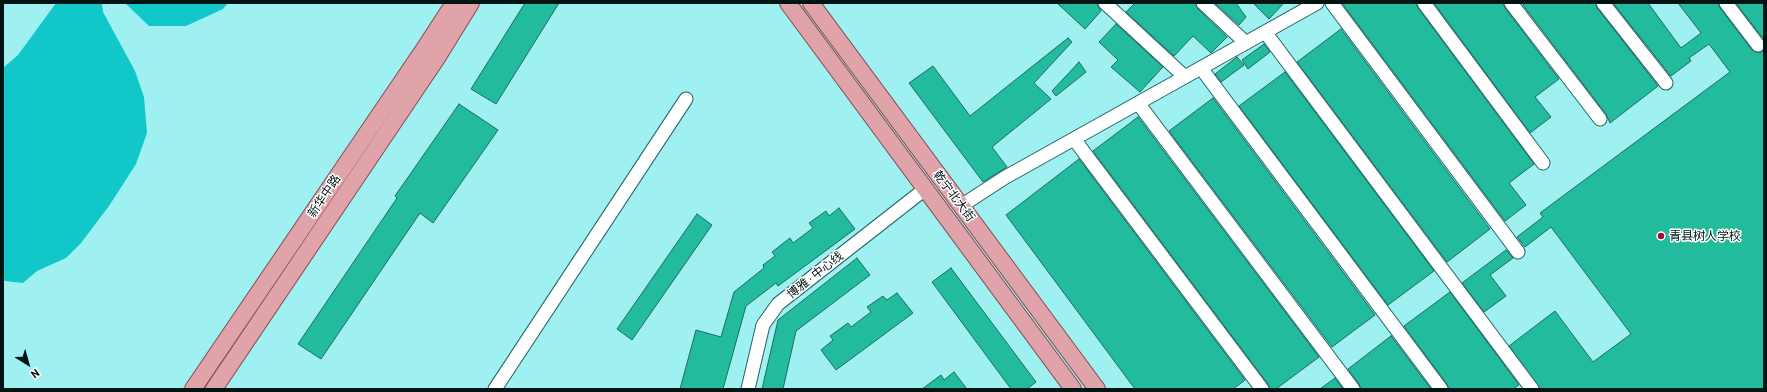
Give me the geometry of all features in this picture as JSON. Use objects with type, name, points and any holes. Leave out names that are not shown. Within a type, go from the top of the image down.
[{"type":"main road","name":"新华中路","points":[[193,389],[454,3]]},
{"type":"main road","name":"新华中路","points":[[214,389],[437,58],[471,3]]},
{"type":"main road","name":"乾宁北大街","points":[[788,3],[1073,389]]},
{"type":"main road","name":"乾宁北大街","points":[[813,5],[1097,389]]},
{"type":"street","points":[[1105,3],[1185,77]]},
{"type":"street","points":[[1203,3],[1246,43]]},
{"type":"street","points":[[961,206],[1004,178],[1265,32],[1301,6],[1317,3]]},
{"type":"street","points":[[1332,3],[1518,252]]},
{"type":"street","points":[[1424,3],[1543,163]]},
{"type":"street","points":[[1512,3],[1600,119]]},
{"type":"street","points":[[1603,3],[1666,83]]},
{"type":"street","points":[[1726,3],[1758,45]]},
{"type":"street","points":[[1265,32],[1532,389]]},
{"type":"street","points":[[1201,68],[1441,389]]},
{"type":"street","points":[[495,389],[686,99]]},
{"type":"street","points":[[1138,103],[1353,389]]},
{"type":"street","points":[[1074,139],[1262,389]]},
{"type":"street","name":"博雅 · 中心线","points":[[748,389],[763,325],[778,304],[925,189]]},
{"type":"water","points":[[56,3],[102,3],[103,12],[135,71],[144,97],[147,133],[136,164],[109,206],[81,243],[66,258],[37,271],[23,283],[5,281],[3,280],[3,68],[18,55]]},
{"type":"water","points":[[125,3],[228,3],[223,9],[186,26],[149,26]]},
{"type":"building","points":[[525,3],[559,3],[496,104],[471,89]]},
{"type":"building","points":[[1057,3],[1096,3],[1101,11],[1085,29]]},
{"type":"building","points":[[1135,3],[1195,3],[1198,9],[1227,37],[1211,53],[1193,36],[1174,56],[1126,12]]},
{"type":"building","points":[[1215,3],[1236,3],[1246,17],[1239,25]]},
{"type":"building","points":[[1253,3],[1284,3],[1269,19]]},
{"type":"building","points":[[1342,3],[1416,3],[1418,8],[1534,164],[1509,183],[1526,205],[1505,221]]},
{"type":"building","points":[[1434,3],[1503,3],[1505,8],[1559,79],[1535,97],[1551,117],[1530,133]]},
{"type":"building","points":[[1526,3],[1595,3],[1597,8],[1658,86],[1610,123],[1606,114],[1523,5]]},
{"type":"building","name":"青县树人学校","points":[[1613,3],[1648,3],[1681,48],[1701,33],[1678,3],[1718,3],[1720,8],[1752,50],[1759,53],[1764,50],[1764,389],[1540,389],[1509,346],[1555,311],[1593,362],[1631,334],[1551,227],[1525,247],[1517,237],[1543,217],[1540,213],[1730,72],[1709,44],[1689,58],[1691,61],[1671,76]]},
{"type":"building","points":[[1736,3],[1764,3],[1764,40]]},
{"type":"building","points":[[1116,24],[1163,67],[1140,92],[1111,67],[1118,60],[1099,42]]},
{"type":"building","points":[[1341,29],[1490,229],[1447,262],[1297,62]]},
{"type":"building","points":[[1068,38],[1072,42],[1034,83],[1051,99],[992,147],[1007,167],[983,182],[909,83],[933,66],[970,116]]},
{"type":"building","points":[[1264,44],[1270,52],[1248,69],[1242,60]]},
{"type":"building","points":[[1237,57],[1244,65],[1221,82],[1215,74]]},
{"type":"building","points":[[1079,62],[1086,72],[1056,96],[1052,91]]},
{"type":"building","points":[[1285,72],[1434,271],[1388,305],[1239,106]]},
{"type":"building","points":[[1213,98],[1375,315],[1332,347],[1169,131]]},
{"type":"building","points":[[459,104],[498,130],[433,223],[420,213],[321,359],[298,344],[397,198],[395,196]]},
{"type":"building","points":[[1138,117],[1319,357],[1276,389],[1270,389],[1268,384],[1093,151]]},
{"type":"building","points":[[1079,159],[1245,380],[1233,389],[1135,389],[1006,215]]},
{"type":"building","points":[[839,208],[855,229],[778,286],[776,283],[746,306],[723,389],[680,389],[696,330],[721,337],[734,292],[764,268],[763,265],[775,256],[772,252],[790,238],[793,243],[813,228],[809,223],[826,211],[829,216]]},
{"type":"building","points":[[697,214],[712,225],[632,340],[617,329]]},
{"type":"building","points":[[1506,250],[1513,258],[1490,275],[1506,296],[1484,312],[1462,283]]},
{"type":"building","points":[[857,258],[870,275],[796,331],[783,389],[762,389],[778,320]]},
{"type":"building","points":[[951,268],[1036,382],[1027,389],[1011,389],[932,282]]},
{"type":"building","points":[[1450,292],[1519,385],[1513,389],[1449,389],[1447,384],[1404,326]]},
{"type":"building","points":[[897,293],[913,313],[836,370],[821,350],[833,340],[830,336],[848,323],[851,327],[871,312],[867,307],[883,296],[887,300]]},
{"type":"building","points":[[1391,336],[1431,389],[1361,389],[1348,369]]},
{"type":"building","points":[[954,372],[967,389],[922,389],[941,375],[944,380]]},
{"type":"building","points":[[1335,378],[1343,389],[1320,389]]},
{"type":"place","name":"青县树人学校","points":[[1661,236]]}]
